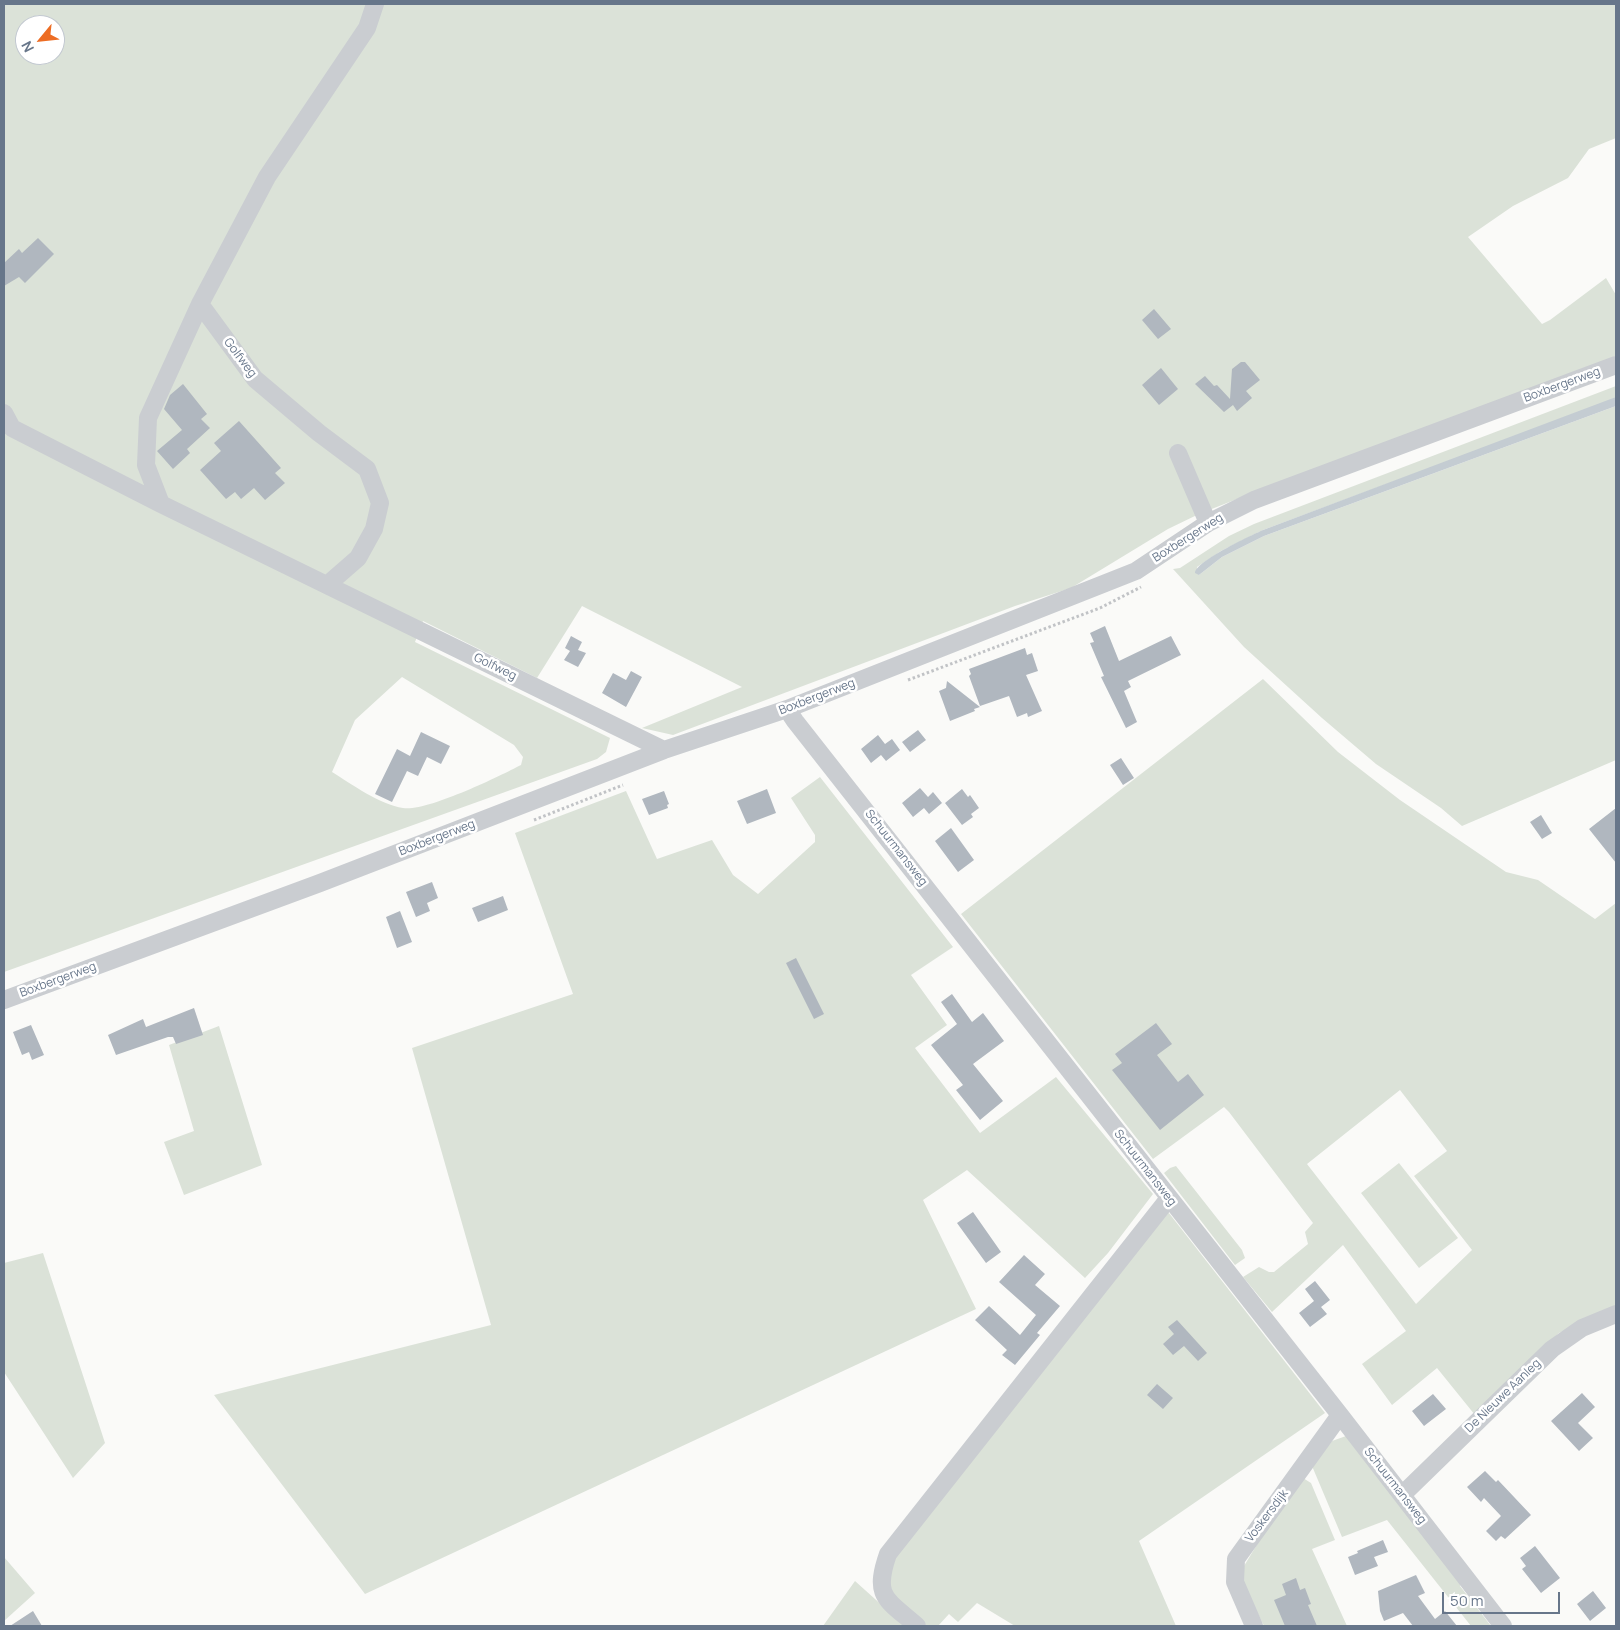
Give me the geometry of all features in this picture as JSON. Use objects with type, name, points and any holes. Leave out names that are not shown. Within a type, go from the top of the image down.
[{"type":"street","points":[[161,504],[146,465],[148,418],[200,304],[267,177],[367,28],[375,4]]},
{"type":"street","name":"Golfweg","points":[[200,304],[255,379],[319,433],[367,469],[380,503],[374,529],[358,558],[327,585]]},
{"type":"street","name":"Boxbergerweg","points":[[4,1000],[320,883],[664,750],[787,709],[1136,571],[1208,523],[1254,500],[1616,365]]},
{"type":"street","name":"Golfweg","points":[[4,413],[12,428],[161,504],[664,750]]},
{"type":"street","points":[[1178,453],[1208,523]]},
{"type":"street","name":"Schuurmansweg","points":[[787,709],[1503,1626]]},
{"type":"street","points":[[917,1626],[891,1604],[881,1591],[881,1574],[888,1554],[1169,1198]]},
{"type":"street","name":"De Nieuwe Aanleg","points":[[1402,1495],[1552,1348],[1582,1328],[1616,1314]]},
{"type":"street","name":"Voskersdijk","points":[[1254,1626],[1235,1582],[1236,1559],[1340,1415]]},
{"type":"shaded area","points":[[4,4],[1616,4],[1616,138],[1589,149],[1568,178],[1513,206],[1468,237],[1542,324],[1606,278],[1616,295],[1616,356],[1199,514],[1168,529],[1071,588],[1015,606],[673,735],[642,728],[742,687],[582,606],[537,678],[423,621],[415,642],[610,738],[606,752],[597,759],[4,972]],"holes":[[[402,677],[514,745],[523,757],[521,765],[462,792],[428,805],[414,808],[403,808],[385,803],[332,772],[355,720]]]},
{"type":"shaded area","points":[[1616,386],[1616,397],[1607,402],[1263,530],[1221,551],[1197,567],[1199,575],[1222,557],[1264,536],[1616,406],[1616,760],[1462,826],[1441,808],[1376,764],[1322,718],[1244,647],[1173,569],[1180,568],[1229,536],[1254,524]]},
{"type":"shaded area","points":[[1616,397],[1616,406],[1264,536],[1222,557],[1199,575],[1195,573],[1204,562],[1263,530]]},
{"type":"shaded area","points":[[1263,679],[1338,752],[1400,800],[1506,872],[1538,880],[1595,919],[1616,903],[1616,1306],[1559,1333],[1475,1415],[1437,1368],[1392,1405],[1362,1364],[1406,1331],[1343,1245],[1272,1312],[1243,1277],[1259,1267],[1269,1272],[1274,1272],[1308,1244],[1305,1232],[1313,1223],[1229,1112],[1224,1107],[1153,1159],[961,914]],"holes":[[[1400,1090],[1447,1151],[1414,1176],[1472,1250],[1416,1304],[1307,1164]]]},
{"type":"shaded area","points":[[820,777],[953,947],[911,975],[947,1025],[915,1048],[980,1133],[1056,1077],[1153,1194],[1108,1253],[1085,1278],[967,1170],[923,1200],[976,1309],[365,1594],[214,1395],[491,1325],[412,1048],[573,994],[515,833],[626,791],[657,859],[712,840],[733,875],[758,894],[815,842],[815,835],[791,798]]},
{"type":"shaded area","points":[[219,1026],[262,1165],[184,1195],[164,1142],[194,1131],[169,1045]]},
{"type":"shaded area","points":[[1399,1163],[1458,1238],[1419,1268],[1361,1193]]},
{"type":"shaded area","points":[[1176,1166],[1242,1250],[1245,1258],[1235,1265],[1164,1173]]},
{"type":"shaded area","points":[[1165,1208],[1325,1413],[1139,1541],[1176,1626],[1015,1626],[977,1603],[958,1622],[949,1614],[938,1626],[927,1626],[904,1607],[892,1592],[888,1575],[890,1565]]},
{"type":"shaded area","points":[[43,1253],[105,1443],[73,1478],[4,1372],[4,1263]]},
{"type":"shaded area","points":[[1346,1436],[1463,1581],[1460,1586],[1491,1626],[1471,1626],[1387,1520],[1342,1537],[1312,1466],[1332,1441]]},
{"type":"shaded area","points":[[1303,1478],[1311,1483],[1335,1540],[1312,1549],[1347,1626],[1264,1626],[1246,1590],[1241,1571],[1270,1523]]},
{"type":"shaded area","points":[[4,1557],[35,1593],[4,1621]]},
{"type":"shaded area","points":[[855,1581],[905,1626],[823,1626]]},
{"type":"building","points":[[38,238],[54,254],[25,283],[19,277],[4,286],[4,263],[19,249],[22,253]]},
{"type":"building","points":[[1154,309],[1171,329],[1158,339],[1142,320]]},
{"type":"building","points":[[1241,362],[1245,362],[1260,380],[1246,391],[1252,398],[1237,411],[1233,405],[1224,412],[1195,384],[1205,376],[1214,386],[1217,385],[1230,399],[1232,369]]},
{"type":"building","points":[[1161,368],[1178,389],[1159,405],[1142,385]]},
{"type":"building","points":[[183,384],[207,414],[201,419],[210,428],[187,449],[190,453],[173,469],[157,451],[182,430],[164,409],[170,395]]},
{"type":"building","points":[[239,421],[281,468],[275,473],[285,483],[265,500],[254,488],[241,499],[235,492],[226,499],[200,470],[221,451],[214,443]]},
{"type":"building","points":[[1105,626],[1119,661],[1171,636],[1181,655],[1128,681],[1131,687],[1124,691],[1137,722],[1126,728],[1101,677],[1104,676],[1090,643],[1094,642],[1090,633]]},
{"type":"building","points":[[571,636],[582,642],[578,650],[586,653],[578,667],[564,660],[570,651],[565,648]]},
{"type":"building","points":[[1025,648],[1027,655],[1032,653],[1038,671],[1026,675],[1042,711],[1028,717],[1027,713],[1017,717],[1009,696],[980,706],[969,676],[971,674],[969,669]]},
{"type":"building","points":[[631,671],[642,677],[626,707],[602,693],[613,673],[626,680]]},
{"type":"building","points":[[947,681],[980,707],[974,709],[975,711],[950,721],[939,691],[946,688]]},
{"type":"building","points":[[918,730],[926,740],[910,752],[902,742]]},
{"type":"building","points":[[421,732],[450,746],[441,764],[427,757],[418,776],[407,771],[392,802],[375,794],[397,749],[410,756]]},
{"type":"building","points":[[878,735],[885,744],[892,739],[900,750],[886,761],[881,755],[871,763],[861,749]]},
{"type":"building","points":[[1121,758],[1134,778],[1123,785],[1110,765]]},
{"type":"building","points":[[920,788],[928,797],[933,792],[942,803],[929,814],[924,808],[913,817],[902,803]]},
{"type":"building","points":[[767,789],[776,813],[747,824],[737,801]]},
{"type":"building","points":[[962,789],[968,797],[970,795],[979,808],[971,814],[973,817],[962,825],[945,803]]},
{"type":"building","points":[[664,791],[669,804],[667,805],[668,808],[649,815],[642,799]]},
{"type":"building","points":[[1616,808],[1616,863],[1589,829]]},
{"type":"building","points":[[1541,815],[1552,833],[1542,839],[1530,822]]},
{"type":"building","points":[[951,828],[974,860],[958,872],[935,841]]},
{"type":"building","points":[[432,882],[438,898],[427,903],[430,911],[416,917],[406,892]]},
{"type":"building","points":[[503,896],[508,910],[478,922],[472,908]]},
{"type":"building","points":[[400,911],[412,942],[397,948],[386,917]]},
{"type":"building","points":[[796,958],[824,1014],[814,1019],[786,963]]},
{"type":"building","points":[[952,994],[972,1022],[983,1013],[1004,1041],[973,1064],[1003,1101],[980,1120],[956,1090],[963,1085],[931,1045],[957,1024],[941,1002]]},
{"type":"building","points":[[194,1008],[203,1035],[176,1044],[173,1037],[168,1037],[116,1055],[108,1035],[143,1019],[146,1027]]},
{"type":"building","points":[[1156,1023],[1172,1044],[1157,1055],[1178,1082],[1188,1074],[1204,1095],[1160,1130],[1112,1070],[1122,1063],[1115,1054]]},
{"type":"building","points":[[31,1025],[44,1055],[32,1060],[29,1052],[22,1055],[13,1032]]},
{"type":"building","points":[[973,1212],[1001,1252],[986,1263],[957,1223]]},
{"type":"building","points":[[1024,1255],[1045,1274],[1035,1285],[1060,1306],[1037,1333],[1040,1335],[1015,1365],[1002,1355],[1007,1350],[975,1320],[989,1306],[1020,1335],[1036,1315],[999,1282]]},
{"type":"building","points":[[1315,1281],[1330,1300],[1321,1307],[1327,1314],[1310,1327],[1299,1313],[1314,1301],[1305,1289]]},
{"type":"building","points":[[1177,1320],[1207,1353],[1198,1361],[1184,1346],[1173,1355],[1163,1344],[1174,1334],[1168,1327]]},
{"type":"building","points":[[1157,1384],[1173,1398],[1163,1409],[1147,1395]]},
{"type":"building","points":[[1582,1393],[1595,1407],[1578,1423],[1593,1438],[1579,1451],[1551,1421]]},
{"type":"building","points":[[1433,1394],[1446,1409],[1424,1426],[1412,1411]]},
{"type":"building","points":[[1485,1471],[1496,1482],[1498,1480],[1531,1515],[1505,1539],[1501,1536],[1496,1541],[1486,1531],[1501,1516],[1484,1498],[1481,1502],[1467,1487]]},
{"type":"building","points":[[1383,1540],[1388,1552],[1374,1557],[1378,1566],[1355,1575],[1348,1557]]},
{"type":"building","points":[[1535,1546],[1560,1578],[1541,1593],[1522,1569],[1526,1566],[1520,1558]]},
{"type":"building","points":[[1416,1575],[1425,1593],[1418,1596],[1435,1619],[1445,1611],[1457,1626],[1413,1626],[1403,1613],[1384,1621],[1380,1611],[1378,1591]]},
{"type":"building","points":[[1296,1578],[1300,1590],[1305,1588],[1311,1604],[1308,1605],[1317,1626],[1285,1626],[1274,1600],[1286,1595],[1282,1584]]},
{"type":"building","points":[[1593,1591],[1606,1608],[1590,1621],[1577,1604]]},
{"type":"building","points":[[33,1611],[42,1626],[10,1626]]}]
